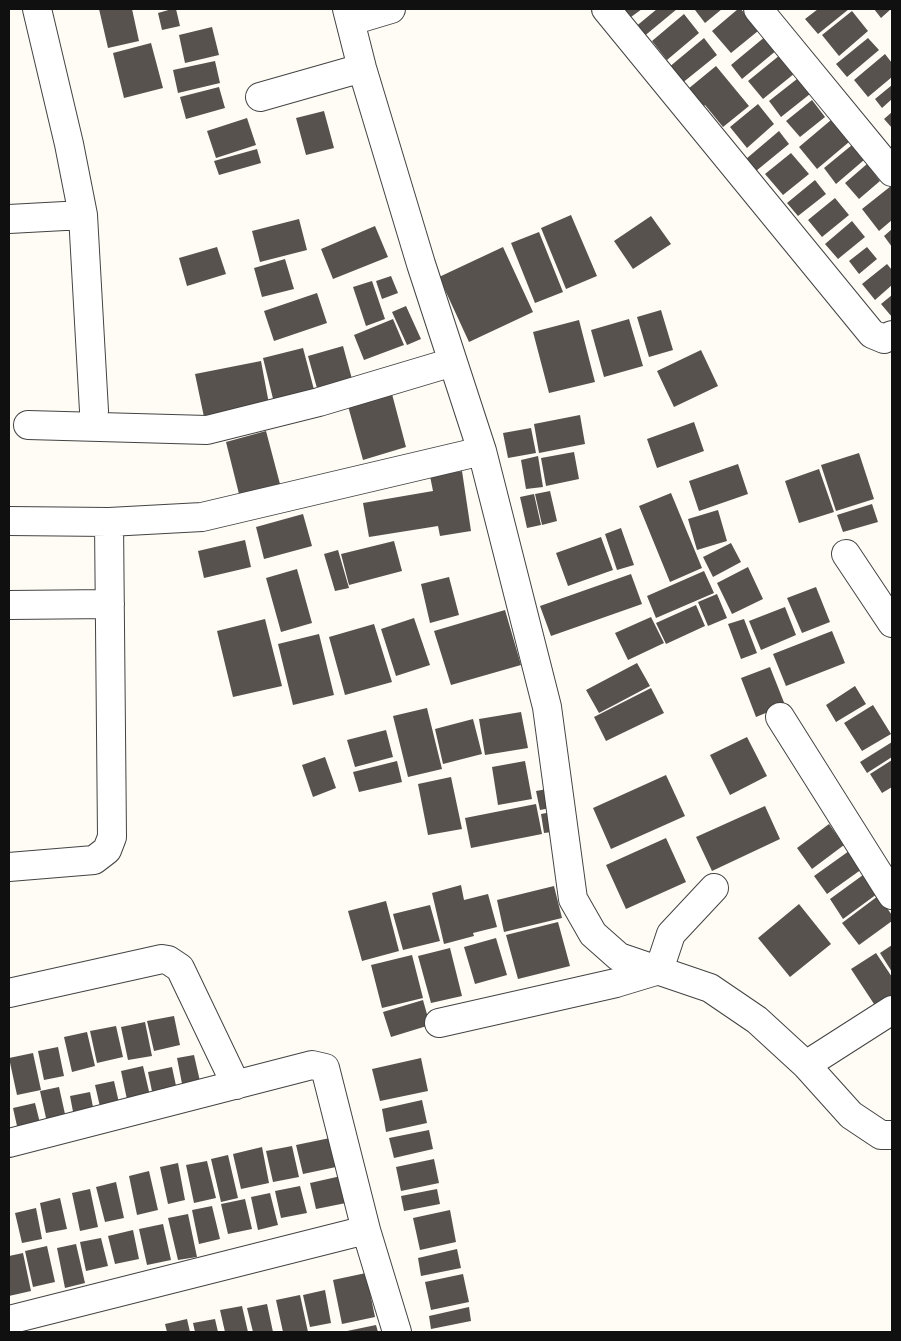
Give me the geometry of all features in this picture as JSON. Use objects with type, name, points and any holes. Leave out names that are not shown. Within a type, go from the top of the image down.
[{"type":"street","points":[[37,9],[69,144],[83,215],[94,412]]},
{"type":"street","points":[[391,9],[349,15],[362,68],[482,451],[547,707],[574,899],[593,934],[619,957],[710,988],[757,1020],[806,1065],[851,1115],[881,1135],[892,1135]]},
{"type":"street","points":[[606,9],[872,334],[884,339],[892,335]]},
{"type":"street","points":[[758,9],[892,172]]},
{"type":"street","points":[[260,97],[362,68]]},
{"type":"street","points":[[9,219],[83,215]]},
{"type":"street","points":[[28,425],[207,430],[319,402],[453,362]]},
{"type":"street","points":[[9,521],[109,522],[202,517],[482,451]]},
{"type":"street","points":[[9,867],[94,860],[107,850],[112,837],[109,522]]},
{"type":"street","points":[[846,554],[892,623]]},
{"type":"street","points":[[9,605],[110,604]]},
{"type":"street","points":[[780,716],[892,895]]},
{"type":"street","points":[[659,970],[671,934],[714,888]]},
{"type":"street","points":[[9,993],[162,958],[168,960],[180,968],[236,1085]]},
{"type":"street","points":[[439,1023],[616,983],[659,970]]},
{"type":"street","points":[[806,1065],[892,1010]]},
{"type":"street","points":[[9,1143],[312,1065],[325,1068],[366,1230],[397,1332]]},
{"type":"street","points":[[9,1320],[366,1230]]},
{"type":"building","points":[[99,9],[132,9],[139,41],[108,48]]},
{"type":"building","points":[[176,9],[180,26],[162,30],[158,13]]},
{"type":"building","points":[[624,9],[642,9],[631,17]]},
{"type":"building","points":[[657,9],[677,9],[642,38],[634,28]]},
{"type":"building","points":[[722,9],[705,23],[695,10]]},
{"type":"building","points":[[738,9],[741,9],[758,31],[731,53],[712,31]]},
{"type":"building","points":[[818,9],[849,9],[818,34],[805,19]]},
{"type":"building","points":[[874,9],[891,9],[881,18]]},
{"type":"building","points":[[852,11],[868,31],[839,56],[822,35]]},
{"type":"building","points":[[684,14],[699,33],[667,60],[652,41]]},
{"type":"building","points":[[212,27],[219,55],[185,63],[179,35]]},
{"type":"building","points":[[772,31],[783,45],[742,79],[731,65]]},
{"type":"building","points":[[704,38],[717,55],[681,84],[668,68]]},
{"type":"building","points":[[868,38],[879,50],[847,77],[836,64]]},
{"type":"building","points":[[151,43],[163,88],[124,98],[113,53]]},
{"type":"building","points":[[885,54],[892,63],[892,77],[868,97],[854,80]]},
{"type":"building","points":[[780,55],[795,73],[763,99],[748,81]]},
{"type":"building","points":[[215,61],[220,83],[178,93],[173,70]]},
{"type":"building","points":[[716,66],[749,106],[723,127],[705,105],[703,107],[688,89]]},
{"type":"building","points":[[797,79],[810,94],[781,117],[769,101]]},
{"type":"building","points":[[892,85],[892,99],[882,108],[875,99]]},
{"type":"building","points":[[219,87],[225,108],[186,119],[180,97]]},
{"type":"building","points":[[812,100],[825,117],[800,137],[786,121]]},
{"type":"building","points":[[758,104],[774,124],[747,148],[730,127]]},
{"type":"building","points":[[324,111],[334,148],[306,155],[296,118]]},
{"type":"building","points":[[892,112],[892,128],[884,119]]},
{"type":"building","points":[[247,118],[256,145],[216,158],[207,131]]},
{"type":"building","points":[[831,120],[849,142],[817,169],[799,147]]},
{"type":"building","points":[[779,131],[789,144],[756,171],[746,159]]},
{"type":"building","points":[[852,145],[864,160],[836,184],[824,168]]},
{"type":"building","points":[[257,149],[261,163],[219,175],[214,161]]},
{"type":"building","points":[[791,153],[809,174],[783,195],[765,174]]},
{"type":"building","points":[[867,164],[880,181],[859,199],[845,183]]},
{"type":"building","points":[[815,180],[826,194],[798,216],[787,203]]},
{"type":"building","points":[[891,186],[892,220],[879,231],[862,209]]},
{"type":"building","points":[[835,198],[849,215],[822,237],[808,220]]},
{"type":"building","points":[[571,215],[597,276],[566,289],[541,228]]},
{"type":"building","points":[[651,216],[671,244],[633,269],[614,241]]},
{"type":"building","points":[[299,219],[307,250],[260,262],[252,231]]},
{"type":"building","points":[[852,221],[865,237],[838,259],[825,244]]},
{"type":"building","points":[[375,226],[388,257],[333,279],[321,249]]},
{"type":"building","points":[[892,229],[892,247],[884,236]]},
{"type":"building","points":[[539,232],[563,292],[535,303],[511,243]]},
{"type":"building","points":[[217,247],[226,274],[187,286],[179,258]]},
{"type":"building","points":[[503,247],[533,312],[469,342],[439,277]]},
{"type":"building","points":[[867,247],[877,259],[859,274],[849,261]]},
{"type":"building","points":[[285,259],[294,289],[262,297],[254,268]]},
{"type":"building","points":[[887,264],[892,270],[892,285],[875,300],[862,284]]},
{"type":"building","points":[[391,276],[398,293],[382,299],[376,281]]},
{"type":"building","points":[[372,281],[385,319],[366,326],[353,287]]},
{"type":"building","points":[[317,293],[327,323],[274,341],[264,311]]},
{"type":"building","points":[[892,295],[892,317],[881,304]]},
{"type":"building","points":[[406,306],[421,339],[407,345],[392,312]]},
{"type":"building","points":[[661,310],[673,350],[649,357],[637,317]]},
{"type":"building","points":[[393,319],[404,345],[364,360],[354,335]]},
{"type":"building","points":[[629,319],[643,366],[604,377],[591,330]]},
{"type":"building","points":[[579,320],[595,382],[549,393],[533,332]]},
{"type":"building","points":[[343,346],[355,390],[320,399],[308,356]]},
{"type":"building","points":[[303,348],[317,401],[276,411],[263,358]]},
{"type":"building","points":[[701,350],[718,386],[674,407],[657,371]]},
{"type":"building","points":[[261,361],[269,404],[204,417],[195,374]]},
{"type":"building","points":[[392,394],[406,447],[363,460],[348,406]]},
{"type":"building","points":[[580,415],[585,444],[539,453],[534,424]]},
{"type":"building","points":[[694,422],[704,451],[657,468],[647,439]]},
{"type":"building","points":[[531,428],[536,453],[508,458],[503,433]]},
{"type":"building","points":[[266,431],[280,484],[239,494],[226,442]]},
{"type":"building","points":[[574,452],[579,479],[546,486],[541,458]]},
{"type":"building","points":[[859,453],[874,499],[836,511],[821,465]]},
{"type":"building","points":[[538,456],[543,487],[526,489],[521,460]]},
{"type":"building","points":[[738,464],[748,494],[699,511],[689,481]]},
{"type":"building","points":[[819,469],[834,512],[799,523],[785,481]]},
{"type":"building","points":[[462,471],[471,531],[440,536],[438,526],[369,537],[363,503],[433,491],[430,476]]},
{"type":"building","points":[[550,491],[557,521],[542,525],[535,494]]},
{"type":"building","points":[[671,493],[702,568],[670,582],[639,506]]},
{"type":"building","points":[[534,494],[541,525],[527,528],[520,497]]},
{"type":"building","points":[[872,504],[878,522],[843,532],[837,515]]},
{"type":"building","points":[[718,510],[727,541],[697,550],[688,519]]},
{"type":"building","points":[[303,514],[312,546],[264,559],[256,527]]},
{"type":"building","points":[[621,528],[634,565],[617,570],[605,534]]},
{"type":"building","points":[[601,537],[613,570],[568,586],[556,553]]},
{"type":"building","points":[[245,540],[251,567],[204,578],[198,551]]},
{"type":"building","points":[[394,541],[402,571],[349,585],[341,554]]},
{"type":"building","points":[[731,543],[741,562],[713,577],[703,557]]},
{"type":"building","points":[[338,550],[349,588],[335,591],[324,554]]},
{"type":"building","points":[[748,567],[763,599],[732,614],[717,583]]},
{"type":"building","points":[[297,569],[312,623],[281,632],[266,578]]},
{"type":"building","points":[[704,571],[714,593],[656,618],[647,596]]},
{"type":"building","points":[[631,574],[642,604],[551,636],[540,606]]},
{"type":"building","points":[[449,577],[459,615],[430,623],[421,584]]},
{"type":"building","points":[[816,587],[830,622],[802,633],[787,598]]},
{"type":"building","points":[[717,594],[727,618],[708,626],[698,602]]},
{"type":"building","points":[[696,605],[705,626],[666,644],[656,623]]},
{"type":"building","points":[[785,607],[796,635],[761,650],[749,621]]},
{"type":"building","points":[[505,610],[521,665],[451,685],[434,631]]},
{"type":"building","points":[[651,617],[664,643],[628,660],[615,633]]},
{"type":"building","points":[[414,618],[430,665],[396,676],[381,629]]},
{"type":"building","points":[[265,619],[282,686],[233,697],[217,631]]},
{"type":"building","points":[[744,619],[757,653],[741,659],[728,624]]},
{"type":"building","points":[[374,624],[392,682],[345,695],[329,637]]},
{"type":"building","points":[[832,631],[845,663],[786,686],[773,654]]},
{"type":"building","points":[[319,634],[334,695],[293,705],[278,644]]},
{"type":"building","points":[[637,663],[650,686],[599,713],[586,690]]},
{"type":"building","points":[[770,667],[785,705],[756,717],[741,678]]},
{"type":"building","points":[[855,686],[866,704],[836,722],[826,705]]},
{"type":"building","points":[[651,688],[664,713],[606,741],[594,717]]},
{"type":"building","points":[[873,705],[891,734],[862,751],[844,723]]},
{"type":"building","points":[[427,708],[442,769],[408,777],[393,716]]},
{"type":"building","points":[[521,712],[528,748],[485,755],[479,719]]},
{"type":"building","points":[[473,719],[482,754],[443,764],[435,729]]},
{"type":"building","points":[[386,730],[393,757],[355,767],[347,740]]},
{"type":"building","points":[[747,737],[767,776],[730,795],[710,755]]},
{"type":"building","points":[[892,742],[892,757],[867,773],[860,762]]},
{"type":"building","points":[[325,757],[336,788],[313,797],[302,765]]},
{"type":"building","points":[[892,760],[892,787],[882,793],[870,774]]},
{"type":"building","points":[[397,761],[402,782],[359,792],[353,772]]},
{"type":"building","points":[[525,761],[532,799],[498,805],[492,767]]},
{"type":"building","points":[[666,775],[685,816],[611,849],[593,808]]},
{"type":"building","points":[[451,777],[462,829],[428,835],[418,784]]},
{"type":"building","points":[[553,788],[556,807],[540,810],[536,791]]},
{"type":"building","points":[[536,804],[542,834],[471,848],[465,818]]},
{"type":"building","points":[[765,806],[780,839],[712,871],[696,837]]},
{"type":"building","points":[[557,811],[560,831],[544,833],[541,814]]},
{"type":"building","points":[[829,824],[844,845],[812,869],[797,848]]},
{"type":"building","points":[[666,838],[686,882],[626,909],[606,865]]},
{"type":"building","points":[[849,851],[862,869],[827,894],[814,876]]},
{"type":"building","points":[[863,875],[877,894],[843,919],[830,899]]},
{"type":"building","points":[[461,885],[464,900],[488,894],[497,927],[473,933],[474,936],[444,944],[432,893]]},
{"type":"building","points":[[554,886],[562,918],[504,932],[497,900]]},
{"type":"building","points":[[878,896],[892,915],[892,921],[859,945],[842,923]]},
{"type":"building","points":[[386,901],[399,951],[362,961],[348,911]]},
{"type":"building","points":[[799,904],[831,944],[790,977],[758,938]]},
{"type":"building","points":[[430,905],[440,941],[403,950],[393,914]]},
{"type":"building","points":[[558,922],[570,966],[518,979],[506,935]]},
{"type":"building","points":[[496,938],[507,975],[475,984],[464,947]]},
{"type":"building","points":[[892,945],[892,972],[880,953]]},
{"type":"building","points":[[450,948],[462,996],[431,1003],[418,956]]},
{"type":"building","points":[[876,953],[892,977],[892,996],[876,1007],[851,969]]},
{"type":"building","points":[[412,955],[423,998],[382,1008],[371,965]]},
{"type":"building","points":[[423,1000],[430,1025],[391,1037],[383,1012]]},
{"type":"building","points":[[174,1016],[180,1045],[154,1051],[147,1021]]},
{"type":"building","points":[[145,1022],[152,1056],[128,1060],[121,1027]]},
{"type":"building","points":[[116,1026],[123,1057],[97,1063],[90,1031]]},
{"type":"building","points":[[87,1032],[95,1066],[72,1072],[64,1037]]},
{"type":"building","points":[[58,1047],[64,1076],[44,1080],[38,1051]]},
{"type":"building","points":[[33,1053],[41,1090],[17,1095],[9,1058]]},
{"type":"building","points":[[194,1055],[202,1090],[184,1094],[177,1058]]},
{"type":"building","points":[[421,1058],[428,1091],[380,1101],[372,1069]]},
{"type":"building","points":[[143,1066],[152,1104],[129,1109],[121,1071]]},
{"type":"building","points":[[172,1067],[178,1095],[154,1101],[148,1072]]},
{"type":"building","points":[[114,1081],[120,1107],[101,1111],[95,1085]]},
{"type":"building","points":[[59,1087],[67,1123],[48,1127],[40,1091]]},
{"type":"building","points":[[90,1092],[95,1117],[75,1122],[70,1096]]},
{"type":"building","points":[[422,1100],[427,1123],[386,1132],[382,1109]]},
{"type":"building","points":[[35,1103],[42,1131],[19,1135],[13,1108]]},
{"type":"building","points":[[429,1130],[433,1149],[394,1158],[389,1138]]},
{"type":"building","points":[[330,1138],[336,1167],[303,1174],[296,1145]]},
{"type":"building","points":[[292,1146],[299,1177],[273,1182],[266,1151]]},
{"type":"building","points":[[262,1147],[269,1183],[241,1189],[233,1154]]},
{"type":"building","points":[[228,1155],[238,1198],[221,1202],[211,1159]]},
{"type":"building","points":[[434,1159],[439,1183],[401,1191],[396,1167]]},
{"type":"building","points":[[207,1161],[216,1198],[194,1203],[186,1165]]},
{"type":"building","points":[[178,1163],[185,1200],[168,1204],[160,1167]]},
{"type":"building","points":[[149,1171],[158,1210],[137,1215],[129,1176]]},
{"type":"building","points":[[341,1176],[346,1203],[316,1209],[310,1183]]},
{"type":"building","points":[[116,1182],[124,1218],[105,1222],[96,1187]]},
{"type":"building","points":[[300,1186],[307,1213],[281,1218],[275,1191]]},
{"type":"building","points":[[90,1189],[98,1227],[80,1231],[72,1193]]},
{"type":"building","points":[[437,1189],[440,1204],[404,1211],[401,1196]]},
{"type":"building","points":[[270,1193],[278,1225],[258,1230],[251,1197]]},
{"type":"building","points":[[60,1198],[67,1229],[46,1233],[40,1203]]},
{"type":"building","points":[[245,1199],[252,1229],[228,1234],[221,1204]]},
{"type":"building","points":[[212,1206],[220,1239],[199,1244],[192,1210]]},
{"type":"building","points":[[36,1208],[42,1239],[22,1243],[15,1213]]},
{"type":"building","points":[[450,1210],[456,1242],[420,1250],[413,1218]]},
{"type":"building","points":[[188,1214],[197,1257],[178,1260],[168,1218]]},
{"type":"building","points":[[163,1224],[171,1260],[147,1265],[139,1229]]},
{"type":"building","points":[[133,1230],[139,1259],[115,1264],[108,1236]]},
{"type":"building","points":[[101,1238],[108,1266],[86,1271],[80,1242]]},
{"type":"building","points":[[76,1244],[85,1283],[65,1288],[57,1248]]},
{"type":"building","points":[[47,1246],[55,1282],[33,1287],[25,1251]]},
{"type":"building","points":[[457,1249],[461,1268],[421,1276],[418,1258]]},
{"type":"building","points":[[23,1253],[31,1291],[9,1296],[9,1256]]},
{"type":"building","points":[[366,1273],[375,1317],[342,1324],[333,1280]]},
{"type":"building","points":[[463,1274],[469,1302],[431,1310],[425,1282]]},
{"type":"building","points":[[325,1290],[331,1323],[310,1327],[303,1295]]},
{"type":"building","points":[[300,1295],[308,1332],[283,1332],[276,1300]]},
{"type":"building","points":[[267,1304],[273,1332],[253,1332],[247,1308]]},
{"type":"building","points":[[242,1306],[248,1332],[225,1332],[220,1310]]},
{"type":"building","points":[[469,1307],[471,1321],[431,1329],[429,1316]]},
{"type":"building","points":[[187,1319],[190,1332],[167,1332],[165,1324]]},
{"type":"building","points":[[215,1319],[218,1332],[195,1332],[193,1323]]},
{"type":"building","points":[[376,1325],[378,1332],[347,1332],[347,1331]]}]
